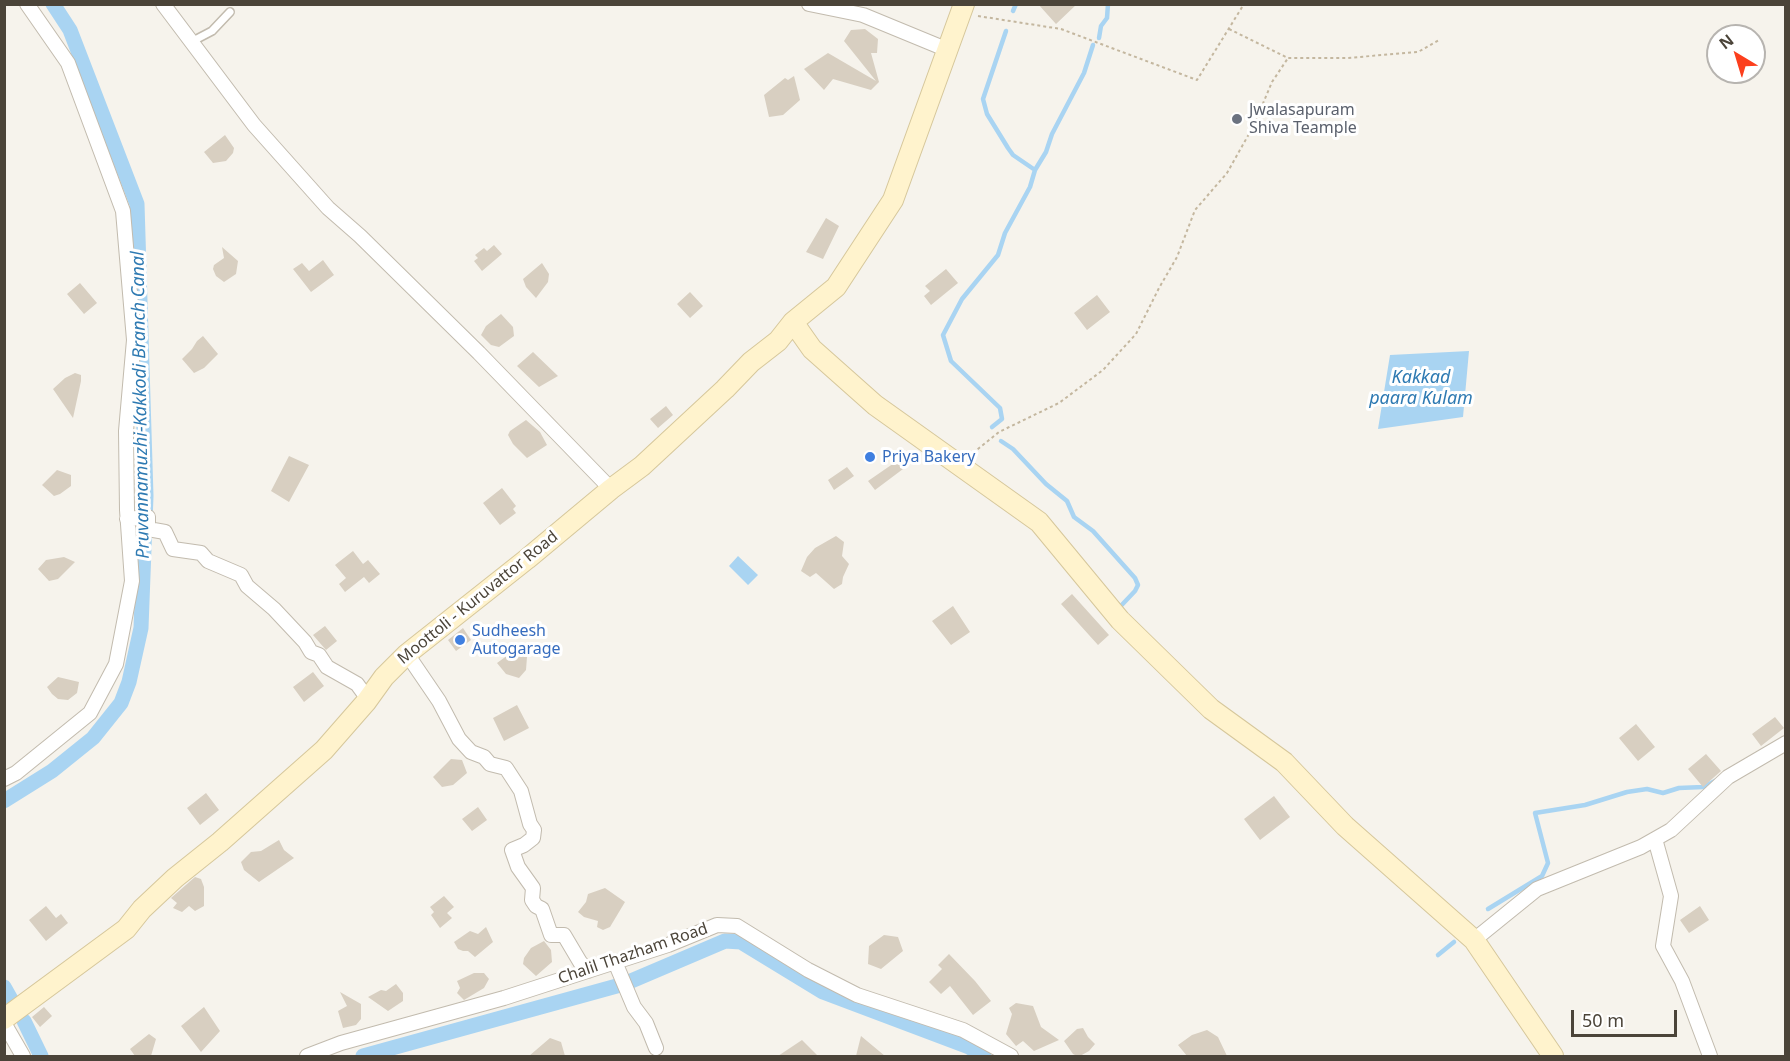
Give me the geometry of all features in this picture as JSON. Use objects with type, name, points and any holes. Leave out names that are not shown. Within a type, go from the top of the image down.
[{"type":"main road","name":"Moottoli - Kuruvattor Road","points":[[4,1021],[126,929],[142,909],[175,878],[220,842],[324,750],[384,677],[407,654],[642,466],[751,362],[778,341],[793,322],[836,287],[893,200],[962,9]]},
{"type":"main road","points":[[793,322],[812,349],[875,405],[1039,522],[1120,620],[1211,709],[1284,762],[1345,826],[1474,940],[1553,1056]]},
{"type":"street","points":[[4,779],[16,773],[90,712],[116,664],[132,581],[138,518],[126,431],[134,340],[123,211],[68,63],[27,4]]},
{"type":"street","points":[[163,4],[254,125],[328,208],[360,236],[479,353],[611,489]]},
{"type":"street","points":[[809,4],[863,15],[948,50]]},
{"type":"street","points":[[138,518],[148,529],[165,532],[173,549],[201,553],[208,561],[241,574],[247,586],[274,609],[305,642],[311,652],[319,655],[327,667],[357,684],[365,695],[370,696]]},
{"type":"street","points":[[407,654],[439,701],[459,739],[471,752],[484,757],[490,764],[506,768],[521,791],[530,824],[534,830],[533,838],[512,850],[518,867],[533,888],[532,900],[542,909],[550,935],[564,935],[588,971]]},
{"type":"street","points":[[1474,940],[1537,889],[1641,848],[1671,830],[1728,777],[1785,743]]},
{"type":"street","points":[[1655,839],[1671,896],[1663,946],[1682,981],[1710,1056]]},
{"type":"street","name":"Chalil Thazham Road","points":[[308,1056],[341,1043],[504,998],[668,945],[717,925],[737,926],[808,969],[857,995],[963,1030],[1011,1056]]},
{"type":"street","points":[[615,962],[634,1007],[646,1023],[656,1048]]},
{"type":"street","points":[[4,1021],[23,1056]]},
{"type":"lane","points":[[191,42],[213,31],[230,12]]},
{"type":"path","points":[[962,9],[1061,29],[1197,80],[1244,4]]},
{"type":"path","points":[[1229,29],[1288,58],[1347,58],[1418,52],[1439,40]]},
{"type":"path","points":[[958,464],[999,432],[1059,403],[1103,370],[1136,334],[1177,257],[1195,210],[1227,173],[1254,125],[1272,82],[1288,58]]},
{"type":"water","name":"Kakkad paara Kulam","points":[[1469,351],[1463,417],[1378,429],[1390,355]]},
{"type":"water","points":[[738,556],[758,575],[748,585],[729,566]]},
{"type":"building","points":[[1038,4],[1077,4],[1056,24]]},
{"type":"building","points":[[865,29],[878,39],[877,53],[871,53],[879,82],[871,90],[833,79],[824,90],[804,69],[828,53],[876,81],[844,41],[851,30]]},
{"type":"building","points":[[794,76],[800,100],[783,115],[769,117],[764,95],[785,78],[788,80]]},
{"type":"building","points":[[225,135],[234,148],[233,153],[226,161],[213,163],[204,152]]},
{"type":"building","points":[[826,218],[839,226],[823,259],[806,252]]},
{"type":"building","points":[[494,245],[502,254],[482,271],[474,261],[478,258],[475,255],[484,248],[487,251]]},
{"type":"building","points":[[222,247],[238,261],[236,274],[224,282],[216,276],[213,269],[214,265],[224,258]]},
{"type":"building","points":[[323,260],[334,275],[311,292],[293,269],[302,263],[309,271]]},
{"type":"building","points":[[542,263],[549,274],[548,282],[536,298],[526,287],[523,279]]},
{"type":"building","points":[[946,269],[958,283],[931,305],[924,296],[930,291],[925,286]]},
{"type":"building","points":[[80,283],[97,303],[84,314],[67,294]]},
{"type":"building","points":[[690,292],[703,306],[690,318],[677,304]]},
{"type":"building","points":[[1097,295],[1110,312],[1087,330],[1074,313]]},
{"type":"building","points":[[501,314],[513,327],[514,336],[499,347],[491,345],[481,335],[486,326]]},
{"type":"building","points":[[203,336],[218,354],[204,368],[194,373],[182,359]]},
{"type":"building","points":[[533,352],[558,376],[539,387],[517,366]]},
{"type":"building","points":[[75,373],[81,375],[81,381],[73,418],[53,389],[65,378]]},
{"type":"building","points":[[666,406],[673,415],[658,428],[650,419]]},
{"type":"building","points":[[526,420],[540,432],[547,445],[527,458],[513,444],[508,435]]},
{"type":"building","points":[[289,456],[309,465],[289,502],[271,491]]},
{"type":"building","points":[[897,461],[903,469],[875,490],[868,481]]},
{"type":"building","points":[[847,467],[854,476],[834,490],[828,480]]},
{"type":"building","points":[[57,470],[71,475],[71,486],[54,496],[42,485]]},
{"type":"building","points":[[502,488],[516,506],[513,509],[516,513],[500,525],[483,503]]},
{"type":"building","points":[[836,536],[844,542],[842,556],[849,564],[842,584],[834,589],[816,573],[810,577],[801,571],[807,557],[815,548]]},
{"type":"building","points":[[353,551],[363,564],[368,560],[380,574],[369,583],[364,577],[345,592],[339,584],[346,578],[335,565]]},
{"type":"building","points":[[64,557],[75,562],[58,579],[49,581],[38,569],[46,560]]},
{"type":"building","points":[[1072,594],[1109,635],[1098,645],[1061,604]]},
{"type":"building","points":[[953,606],[970,632],[951,645],[932,621]]},
{"type":"building","points":[[325,626],[337,641],[326,650],[313,635]]},
{"type":"building","name":"Sudheesh Autogarage","points":[[463,628],[471,640],[456,651],[448,640]]},
{"type":"building","points":[[515,650],[527,657],[526,670],[519,678],[506,674],[497,663]]},
{"type":"building","points":[[313,672],[324,686],[304,702],[293,687]]},
{"type":"building","points":[[58,677],[79,682],[77,693],[68,700],[58,699],[47,687]]},
{"type":"building","points":[[517,705],[529,728],[504,741],[493,718]]},
{"type":"building","points":[[1775,717],[1784,728],[1761,746],[1752,734]]},
{"type":"building","points":[[1636,724],[1655,747],[1638,761],[1619,738]]},
{"type":"building","points":[[1706,754],[1721,771],[1703,787],[1688,769]]},
{"type":"building","points":[[451,759],[462,760],[467,773],[453,785],[442,787],[433,777]]},
{"type":"building","points":[[206,793],[219,810],[200,825],[187,808]]},
{"type":"building","points":[[1274,796],[1290,817],[1260,840],[1244,819]]},
{"type":"building","points":[[478,807],[487,820],[472,831],[462,819]]},
{"type":"building","points":[[279,840],[284,850],[294,858],[259,882],[244,870],[241,862],[251,852],[261,851]]},
{"type":"building","points":[[195,877],[201,879],[204,887],[204,906],[195,911],[189,906],[182,912],[173,908],[177,903],[171,898]]},
{"type":"building","points":[[605,888],[625,902],[610,927],[603,930],[597,927],[598,921],[584,917],[578,912],[586,902],[588,894]]},
{"type":"building","points":[[444,896],[454,907],[447,913],[452,918],[440,928],[431,915],[434,912],[430,907]]},
{"type":"building","points":[[46,906],[56,918],[61,914],[68,923],[46,941],[29,920]]},
{"type":"building","points":[[1700,906],[1709,920],[1689,933],[1680,920]]},
{"type":"building","points":[[486,927],[493,942],[475,957],[468,951],[458,949],[454,942],[470,931],[478,934]]},
{"type":"building","points":[[884,935],[898,937],[903,951],[881,969],[868,964],[869,946]]},
{"type":"building","points":[[544,941],[551,950],[552,962],[536,976],[523,964],[524,958],[531,948]]},
{"type":"building","points":[[949,954],[991,1001],[973,1015],[950,986],[941,994],[929,982],[942,969],[938,965]]},
{"type":"building","points":[[474,973],[484,973],[489,979],[484,988],[464,1000],[457,993],[460,988],[457,981]]},
{"type":"building","points":[[396,984],[403,993],[403,1001],[388,1011],[368,997],[381,990],[386,991]]},
{"type":"building","points":[[340,992],[361,1004],[361,1019],[356,1025],[343,1028],[338,1011],[347,1006]]},
{"type":"building","points":[[1016,1003],[1033,1006],[1041,1027],[1059,1040],[1034,1051],[1023,1041],[1016,1046],[1006,1034],[1012,1014],[1009,1008]]},
{"type":"building","points":[[44,1007],[52,1016],[40,1027],[32,1017]]},
{"type":"building","points":[[204,1007],[220,1031],[201,1052],[181,1026]]},
{"type":"building","points":[[1083,1028],[1095,1044],[1089,1051],[1077,1056],[1064,1041],[1077,1029]]},
{"type":"building","points":[[1207,1030],[1218,1037],[1227,1056],[1187,1056],[1178,1045],[1192,1035]]},
{"type":"building","points":[[149,1034],[156,1039],[151,1056],[135,1056],[130,1049]]},
{"type":"building","points":[[861,1036],[885,1056],[856,1056]]},
{"type":"building","points":[[550,1038],[561,1042],[565,1056],[529,1056]]},
{"type":"building","points":[[802,1040],[818,1056],[778,1056]]},
{"type":"waterway","name":"Pruvannamuzhi-Kakkodi Branch Canal","points":[[4,801],[52,771],[93,738],[121,703],[129,682],[141,628],[146,496],[137,204],[70,30],[53,4]]},
{"type":"waterway","points":[[1013,11],[1016,4]]},
{"type":"waterway","points":[[1099,38],[1101,26],[1107,18],[1108,4]]},
{"type":"waterway","points":[[992,427],[1002,419],[1000,408],[951,361],[943,335],[962,299],[998,255],[1005,233],[1030,187],[1035,170],[1013,155],[987,114],[983,99],[1006,31]]},
{"type":"waterway","points":[[1035,170],[1084,73],[1093,45]]},
{"type":"waterway","points":[[1001,441],[1013,449],[1046,484],[1067,501],[1074,517],[1093,531],[1135,578],[1138,585],[1135,591],[1117,610]]},
{"type":"waterway","points":[[1488,909],[1542,876],[1548,863],[1535,813],[1585,805],[1627,792],[1647,789],[1663,793],[1679,788],[1703,787],[1717,780]]},
{"type":"waterway","name":"Pruvannamuzhi-Kakkodi Branch Canal","points":[[363,1056],[624,984],[725,941],[741,942],[823,992],[969,1047],[984,1056]]},
{"type":"waterway","points":[[1438,955],[1454,942]]},
{"type":"waterway","name":"Pruvannamuzhi-Kakkodi Branch Canal","points":[[4,987],[13,1003]]},
{"type":"waterway","name":"Pruvannamuzhi-Kakkodi Branch Canal","points":[[24,1021],[41,1056]]},
{"type":"place","name":"Jwalasapuram Shiva Teample","points":[[1237,119]]},
{"type":"place","name":"Priya Bakery","points":[[870,457]]},
{"type":"place","name":"Sudheesh Autogarage","points":[[460,640]]}]
